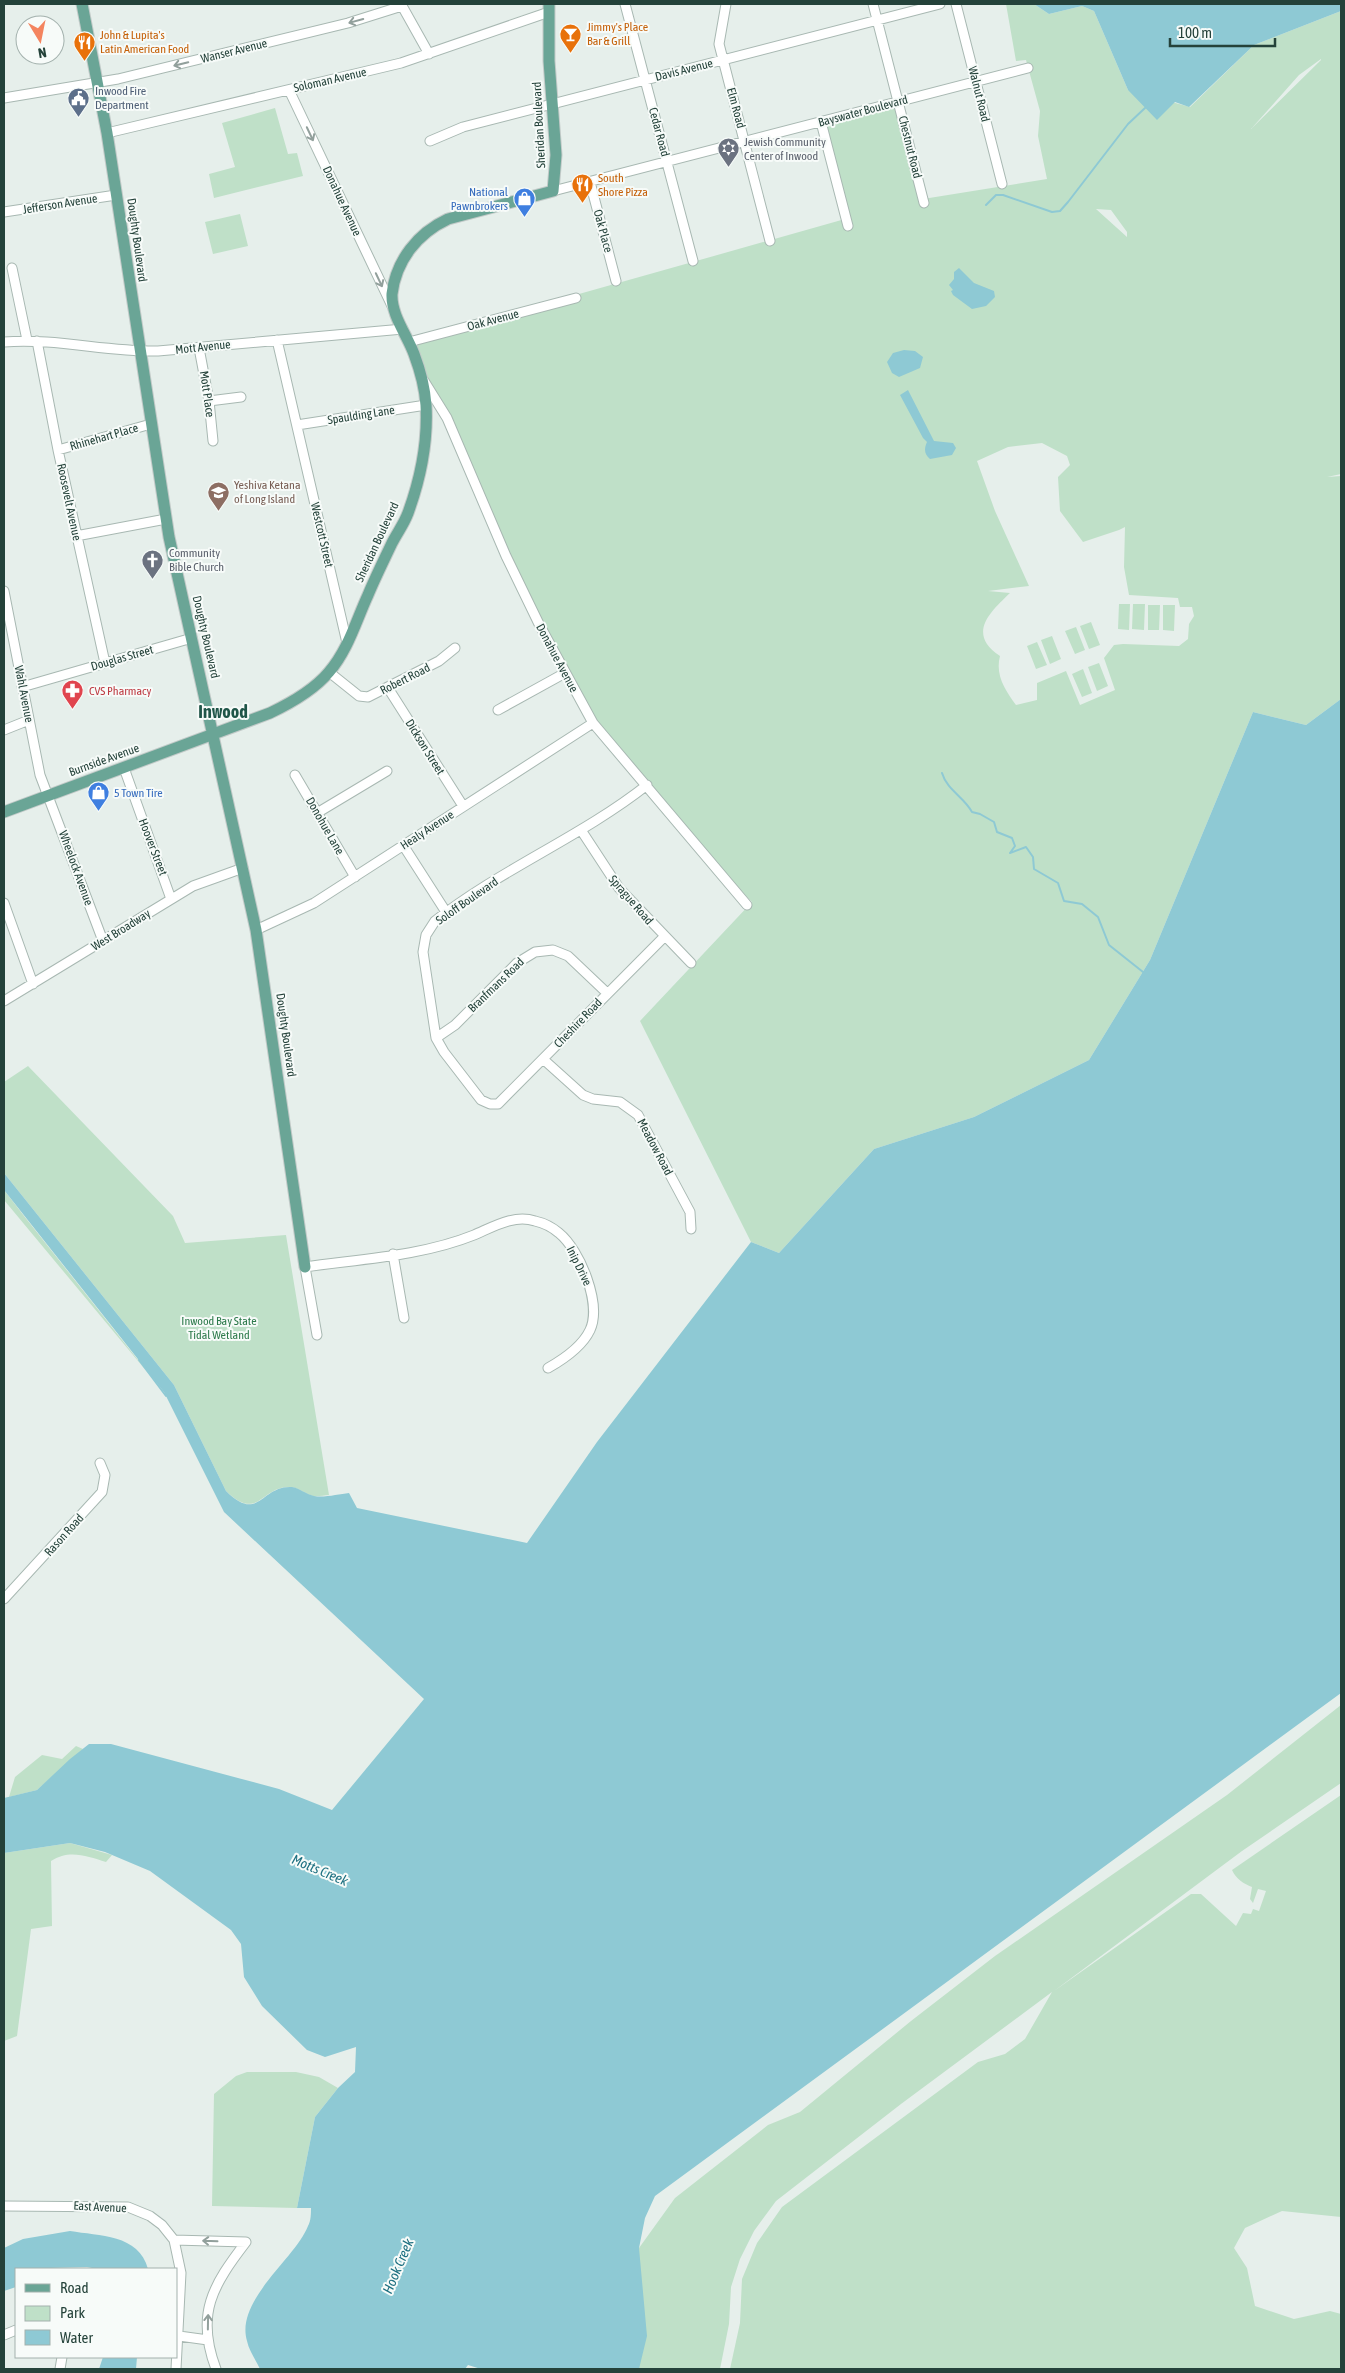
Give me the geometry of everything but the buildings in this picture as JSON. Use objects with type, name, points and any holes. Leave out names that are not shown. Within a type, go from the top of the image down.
[{"type":"main road","name":"Doughty Boulevard","points":[[82,4],[107,133],[166,519],[256,930],[305,1267]]},
{"type":"main road","name":"Sheridan Boulevard","points":[[214,734],[284,706],[329,672],[347,643],[408,514],[426,438],[426,405],[421,377],[409,342],[395,312],[393,290],[406,254],[419,238],[433,226],[448,219],[553,191],[556,155],[549,61],[549,8]]},
{"type":"main road","name":"Burnside Avenue","points":[[4,812],[214,734]]},
{"type":"street","name":"Cedar Road","points":[[625,4],[693,261]]},
{"type":"street","name":"Elm Road","points":[[726,4],[719,39],[770,241]]},
{"type":"street","name":"Chestnut Road","points":[[873,4],[924,203]]},
{"type":"street","name":"Davis Avenue","points":[[430,141],[463,127],[940,4]]},
{"type":"street","name":"Walnut Road","points":[[956,4],[1002,184]]},
{"type":"street","name":"Wanser Avenue","points":[[4,98],[98,82],[348,23],[402,5]]},
{"type":"street","points":[[402,5],[429,54]]},
{"type":"street","name":"Soloman Avenue","points":[[107,133],[401,63],[549,8]]},
{"type":"street","name":"Bayswater Boulevard","points":[[553,191],[1028,68]]},
{"type":"street","name":"Donahue Avenue","points":[[289,90],[395,312]]},
{"type":"street","points":[[821,122],[848,226]]},
{"type":"street","name":"Oak Place","points":[[590,182],[616,281]]},
{"type":"street","name":"Jefferson Avenue","points":[[4,212],[116,195]]},
{"type":"street","name":"Roosevelt Avenue","points":[[12,268],[32,341],[58,450],[105,663]]},
{"type":"street","name":"Oak Avenue","points":[[409,342],[576,298]]},
{"type":"street","name":"Mott Avenue","points":[[4,342],[32,341],[139,351],[200,348],[403,329]]},
{"type":"street","name":"Westcott Street","points":[[277,340],[347,643]]},
{"type":"street","name":"Mott Place","points":[[200,348],[209,401],[213,441]]},
{"type":"street","name":"Donahue Avenue","points":[[421,377],[447,418],[506,556],[565,673],[593,722],[746,905]]},
{"type":"street","points":[[209,401],[241,397]]},
{"type":"street","name":"Spaulding Lane","points":[[297,425],[426,405]]},
{"type":"street","name":"Rhinehart Place","points":[[58,450],[151,424]]},
{"type":"street","points":[[76,536],[166,519]]},
{"type":"street","name":"Wahl Avenue","points":[[4,591],[40,776],[48,796]]},
{"type":"street","name":"Douglas Street","points":[[22,687],[192,638]]},
{"type":"street","name":"Robert Road","points":[[329,672],[362,697],[368,697],[439,661],[455,648]]},
{"type":"street","points":[[498,710],[565,673]]},
{"type":"street","name":"Dickson Street","points":[[388,688],[463,806]]},
{"type":"street","points":[[4,730],[29,720]]},
{"type":"street","name":"Healy Avenue","points":[[256,930],[314,903],[593,722]]},
{"type":"street","name":"Hoover Street","points":[[124,768],[171,899]]},
{"type":"street","points":[[318,813],[387,771]]},
{"type":"street","name":"Donohue Lane","points":[[295,775],[355,877]]},
{"type":"street","name":"Soloff Boulevard","points":[[490,1104],[481,1100],[444,1052],[436,1038],[424,946],[431,926],[446,912],[541,851],[616,810],[647,785]]},
{"type":"street","name":"Wheelock Avenue","points":[[48,796],[103,941]]},
{"type":"street","name":"Sprague Road","points":[[582,830],[619,888],[691,963]]},
{"type":"street","points":[[403,845],[446,912]]},
{"type":"street","name":"West Broadway","points":[[4,1001],[199,883],[243,868]]},
{"type":"street","points":[[4,903],[33,984]]},
{"type":"street","name":"Cheshire Road","points":[[490,1104],[498,1104],[664,937]]},
{"type":"street","name":"Branfmans Road","points":[[436,1038],[456,1025],[517,963],[535,952],[553,950],[568,956],[608,993]]},
{"type":"street","name":"Meadow Road","points":[[543,1059],[583,1095],[593,1099],[620,1102],[638,1114],[690,1212],[691,1229]]},
{"type":"street","name":"Inip Drive","points":[[305,1267],[449,1244],[502,1222],[521,1219],[534,1220],[550,1226],[569,1244],[587,1279],[592,1292],[594,1315],[590,1330],[580,1344],[548,1368]]},
{"type":"street","points":[[393,1254],[404,1318]]},
{"type":"street","name":"Doughty Boulevard","points":[[305,1267],[317,1335]]},
{"type":"street","name":"Rason Road","points":[[4,1599],[102,1492],[105,1475],[100,1463]]},
{"type":"street","name":"East Avenue","points":[[4,2206],[128,2207],[150,2216],[174,2240]]},
{"type":"street","points":[[178,2347],[181,2273],[174,2240],[246,2242],[216,2285],[208,2311],[208,2340],[216,2369]]},
{"type":"street","points":[[179,2336],[208,2340]]},
{"type":"green space","points":[[1006,4],[1034,4],[1049,14],[1082,6],[1094,11],[1128,90],[1190,107],[1254,45],[1341,11],[1341,474],[1327,477],[1341,476],[1341,699],[1306,725],[1253,712],[1150,960],[1089,1060],[974,1117],[874,1149],[779,1253],[751,1242],[640,1021],[752,902],[669,813],[593,723],[543,632],[409,342],[845,219],[819,122],[899,102],[923,199],[1047,179],[1038,136],[1040,111],[1026,60],[1016,61]],"holes":[[[1321,60],[1251,129],[1299,75]],[[1096,209],[1111,210],[1127,232],[1127,237]],[[1042,443],[1067,456],[1070,465],[1058,477],[1060,511],[1083,542],[1125,527],[1124,567],[1129,595],[1178,598],[1180,607],[1192,607],[1194,616],[1189,624],[1188,639],[1179,646],[1114,645],[1104,658],[1115,690],[1080,705],[1066,671],[1037,683],[1037,700],[1016,705],[1000,676],[1000,656],[990,648],[985,640],[983,632],[989,616],[1010,593],[988,591],[1029,586],[995,511],[977,461],[1008,447]]]},
{"type":"green space","points":[[275,108],[288,154],[297,153],[303,176],[214,198],[209,174],[235,167],[222,123]]},
{"type":"green space","points":[[240,214],[248,246],[213,254],[205,222]]},
{"type":"green space","points":[[1119,604],[1130,604],[1129,630],[1118,629]]},
{"type":"green space","points":[[1133,604],[1145,604],[1144,630],[1132,629]]},
{"type":"green space","points":[[1148,605],[1160,605],[1159,630],[1148,630]]},
{"type":"green space","points":[[1163,605],[1175,605],[1174,631],[1163,630]]},
{"type":"green space","points":[[1091,622],[1100,645],[1089,649],[1080,626]]},
{"type":"green space","points":[[1076,627],[1085,650],[1075,654],[1065,631]]},
{"type":"green space","points":[[1052,636],[1061,659],[1050,664],[1041,640]]},
{"type":"green space","points":[[1037,642],[1047,665],[1036,669],[1027,646]]},
{"type":"green space","points":[[1099,663],[1108,686],[1097,691],[1088,667]]},
{"type":"green space","points":[[1083,669],[1092,693],[1082,697],[1072,674]]},
{"type":"green space","name":"Inwood Bay State Tidal Wetland","points":[[28,1066],[173,1216],[185,1243],[286,1235],[329,1495],[313,1496],[291,1487],[281,1488],[260,1500],[246,1504],[237,1500],[226,1491],[174,1385],[4,1173],[4,1082]]},
{"type":"green space","points":[[4,1190],[24,1216],[153,1379],[4,1200]]},
{"type":"green space","points":[[1341,1705],[1341,1783],[1242,1851],[1054,1991],[1191,1894],[1201,1894],[1236,1926],[1243,1913],[1251,1914],[1253,1909],[1259,1911],[1266,1891],[1258,1889],[1253,1903],[1250,1899],[1252,1887],[1240,1881],[1232,1870],[1341,1795],[1341,2217],[1282,2211],[1245,2228],[1234,2248],[1247,2268],[1255,2306],[1294,2319],[1330,2311],[1341,2314],[1341,2369],[730,2369],[740,2323],[742,2279],[757,2243],[782,2207],[978,2062],[1005,2054],[1025,2039],[1052,1992],[901,2104],[776,2201],[754,2231],[740,2259],[731,2287],[729,2324],[720,2369],[639,2369],[639,2248],[675,2198],[768,2125],[800,2112],[911,2021],[995,1956],[1227,1795]]},
{"type":"green space","points":[[76,1746],[83,1749],[37,1790],[9,1797],[15,1777],[42,1755],[62,1759]]},
{"type":"green space","points":[[70,1843],[112,1855],[106,1862],[71,1854],[51,1861],[52,1926],[31,1929],[17,2036],[4,2041],[4,1853]]},
{"type":"green space","points":[[247,2072],[296,2072],[319,2077],[338,2088],[315,2117],[297,2208],[212,2206],[214,2094],[236,2076]]},
{"type":"water","points":[[1034,4],[1341,4],[1341,11],[1254,45],[1189,107],[1175,102],[1157,120],[1128,90],[1094,11],[1082,6],[1049,14]]},
{"type":"water","points":[[959,268],[974,283],[994,291],[995,297],[986,306],[972,309],[953,295],[951,291],[953,290],[949,285],[954,279],[954,272]]},
{"type":"water","points":[[904,350],[915,351],[923,357],[920,368],[899,377],[892,373],[887,362],[893,353]]},
{"type":"water","points":[[908,390],[934,441],[953,443],[956,448],[952,455],[930,459],[927,455],[925,449],[927,442],[900,395]]},
{"type":"water","points":[[1341,699],[1341,1693],[655,2196],[645,2218],[639,2248],[647,2336],[639,2369],[481,2369],[468,2365],[465,2369],[260,2369],[247,2341],[246,2326],[250,2310],[268,2280],[301,2239],[309,2224],[311,2208],[297,2208],[315,2117],[338,2088],[355,2072],[356,2047],[325,2057],[307,2050],[262,2006],[244,1977],[241,1944],[231,1930],[150,1871],[105,1852],[70,1843],[4,1853],[4,1798],[37,1790],[89,1744],[111,1744],[279,1789],[332,1810],[424,1699],[224,1512],[164,1392],[4,1190],[4,1173],[174,1385],[226,1491],[237,1500],[246,1504],[253,1504],[273,1491],[292,1487],[318,1496],[349,1493],[357,1508],[527,1543],[597,1442],[751,1242],[779,1253],[874,1149],[974,1117],[1089,1060],[1150,960],[1253,712],[1306,725]]},
{"type":"water","points":[[70,2231],[105,2236],[127,2243],[136,2249],[148,2268],[15,2268],[15,2287],[4,2291],[4,2248],[23,2239]]},
{"type":"water","points":[[103,2358],[137,2358],[136,2369],[99,2369]]},
{"type":"waterway","points":[[986,205],[996,195],[1003,195],[1052,212],[1060,211],[1128,124],[1145,108]]},
{"type":"waterway","points":[[942,773],[944,779],[972,812],[994,822],[997,832],[1012,838],[1015,846],[1010,853],[1026,847],[1033,857],[1034,869],[1058,883],[1064,901],[1082,904],[1098,917],[1109,945],[1143,972]]},
{"type":"waterway","points":[[139,1360],[166,1396]]},
{"type":"place","name":"Jimmy's Place Bar & Grill","points":[[571,53]]},
{"type":"place","name":"John & Lupita's Latin American Food","points":[[84,61]]},
{"type":"place","name":"Inwood Fire Department","points":[[79,117]]},
{"type":"place","name":"Jewish Community Center of Inwood","points":[[728,168]]},
{"type":"place","name":"South Shore Pizza","points":[[582,204]]},
{"type":"place","name":"National Pawnbrokers","points":[[524,218]]},
{"type":"place","name":"Yeshiva Ketana of Long Island","points":[[218,511]]},
{"type":"place","name":"Community Bible Church","points":[[153,579]]},
{"type":"place","name":"CVS Pharmacy","points":[[73,710]]},
{"type":"place","name":"5 Town Tire","points":[[98,812]]},
{"type":"district","name":"Inwood","points":[[223,711]]},
{"type":"water label","name":"Motts Creek","points":[[320,1870]]},
{"type":"water label","name":"Hook Creek","points":[[398,2266]]}]
